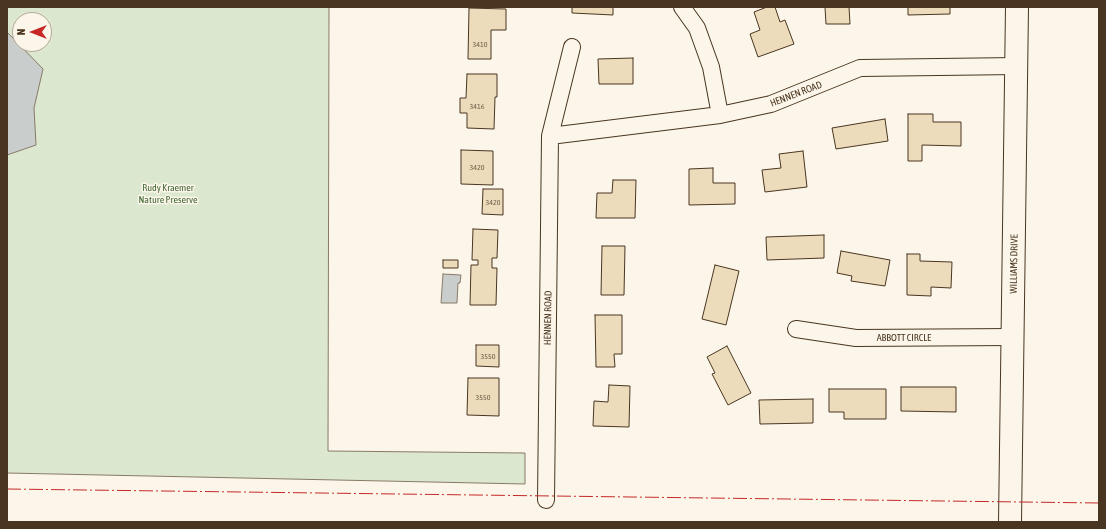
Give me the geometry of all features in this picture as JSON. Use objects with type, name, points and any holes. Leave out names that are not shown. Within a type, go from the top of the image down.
[{"type":"main road","name":"WILLIAMS DRIVE","points":[[1010,522],[1017,7]]},
{"type":"street","points":[[682,7],[697,28],[712,67],[720,115]]},
{"type":"street","name":"HENNEN ROAD","points":[[546,500],[550,136],[572,48]]},
{"type":"street","name":"HENNEN ROAD","points":[[550,136],[720,115],[771,104],[860,68],[1016,66]]},
{"type":"street","name":"ABBOTT CIRCLE","points":[[796,329],[856,338],[1012,337]]},
{"type":"green space","name":"Rudy Kraemer Nature Preserve","points":[[7,7],[329,7],[328,451],[525,453],[525,484],[7,473]]},
{"type":"shaded area","points":[[7,32],[12,37],[12,52],[26,52],[43,69],[34,108],[36,145],[7,155]]},
{"type":"shaded area","points":[[443,274],[461,275],[460,283],[458,283],[457,303],[441,303]]},
{"type":"building","points":[[572,7],[613,7],[613,15],[572,13]]},
{"type":"building","points":[[767,7],[775,7],[780,22],[785,20],[794,44],[758,57],[750,34],[760,30],[754,12]]},
{"type":"building","points":[[825,7],[849,7],[850,24],[826,24]]},
{"type":"building","points":[[908,7],[950,7],[950,14],[908,15]]},
{"type":"building","points":[[469,8],[506,9],[506,30],[491,30],[491,59],[468,59]]},
{"type":"building","points":[[633,58],[633,84],[599,84],[598,59]]},
{"type":"building","points":[[467,74],[497,74],[497,97],[495,97],[494,129],[467,128],[467,113],[460,113],[460,98],[466,98]]},
{"type":"building","points":[[908,114],[933,114],[933,122],[961,122],[961,146],[922,145],[922,161],[908,161]]},
{"type":"building","points":[[885,119],[888,141],[836,149],[832,128]]},
{"type":"building","points":[[461,150],[493,151],[493,185],[461,184]]},
{"type":"building","points":[[803,151],[807,187],[765,192],[762,170],[781,168],[779,154]]},
{"type":"building","points":[[713,168],[713,183],[735,183],[735,204],[689,205],[689,169]]},
{"type":"building","points":[[613,180],[636,180],[635,218],[596,218],[597,193],[612,193]]},
{"type":"building","points":[[483,189],[503,189],[503,215],[482,214]]},
{"type":"building","points":[[473,229],[498,230],[497,258],[492,258],[492,268],[497,268],[496,305],[470,305],[471,265],[478,265],[478,260],[472,260]]},
{"type":"building","points":[[824,235],[824,258],[767,260],[766,237]]},
{"type":"building","points":[[602,246],[625,246],[624,295],[601,295]]},
{"type":"building","points":[[841,251],[890,260],[885,286],[851,281],[852,276],[837,273]]},
{"type":"building","points":[[907,254],[920,254],[920,261],[952,262],[951,288],[931,287],[931,296],[907,295]]},
{"type":"building","points":[[443,260],[458,260],[458,268],[443,268]]},
{"type":"building","points":[[715,265],[739,271],[726,325],[702,319]]},
{"type":"building","points":[[595,315],[622,315],[622,354],[614,354],[615,367],[596,367]]},
{"type":"building","points":[[476,345],[499,345],[499,367],[476,366]]},
{"type":"building","points":[[727,346],[751,393],[728,405],[712,374],[715,373],[707,357]]},
{"type":"building","points":[[468,378],[499,378],[499,416],[467,415]]},
{"type":"building","points":[[609,385],[630,386],[629,427],[593,426],[594,401],[608,402]]},
{"type":"building","points":[[901,387],[956,387],[956,412],[901,411]]},
{"type":"building","points":[[829,389],[886,389],[886,419],[844,419],[844,412],[829,412]]},
{"type":"building","points":[[813,399],[813,423],[760,424],[759,400]]},
{"type":"power","points":[[7,489],[1099,503]]}]
